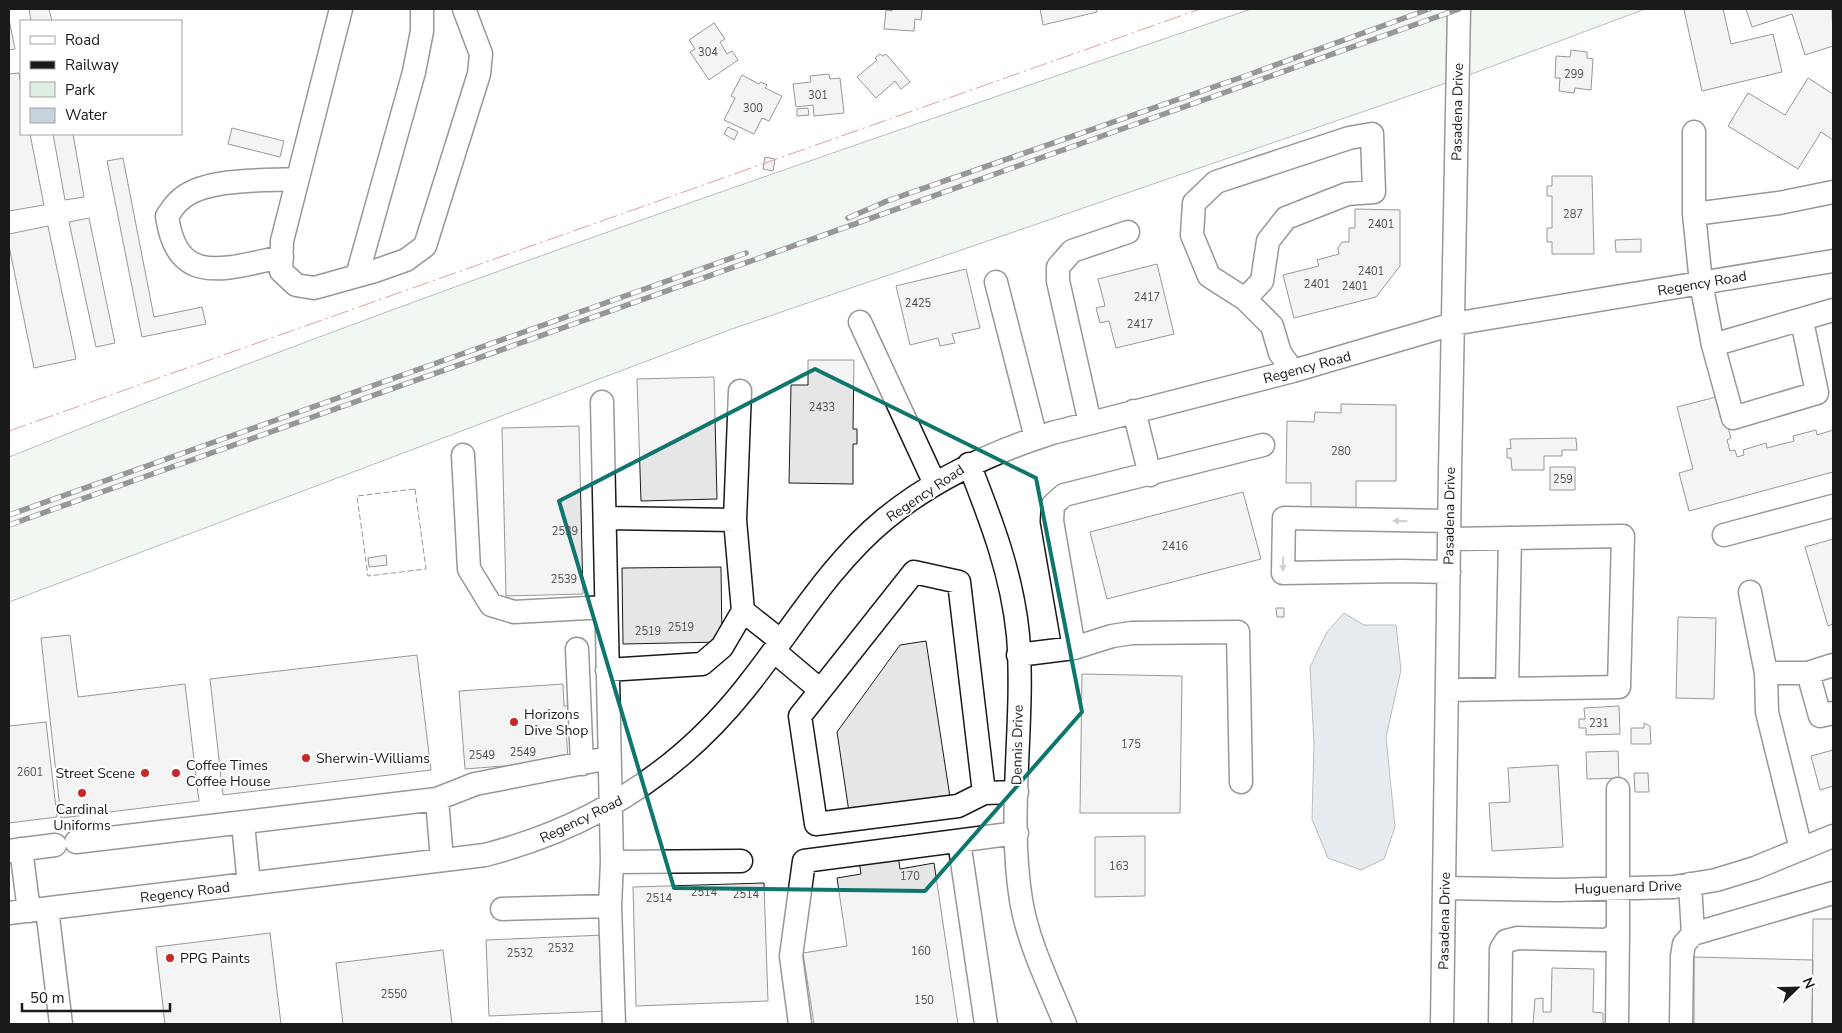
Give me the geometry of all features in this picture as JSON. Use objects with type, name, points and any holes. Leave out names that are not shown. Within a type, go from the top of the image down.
[{"type":"street","points":[[341,9],[282,241],[281,271],[296,285],[314,288],[406,260],[425,246],[433,226],[480,74],[481,54],[464,9]]},
{"type":"street","points":[[357,276],[414,72],[422,31],[422,9]]},
{"type":"street","name":"Pasadena Drive","points":[[1442,1024],[1448,572],[1459,9]]},
{"type":"street","points":[[1694,132],[1694,214],[1701,283],[1714,345],[1733,418],[1818,393],[1802,321]]},
{"type":"street","points":[[1245,300],[1262,281],[1268,241],[1286,218],[1347,194],[1374,192],[1372,134],[1349,138],[1216,182],[1194,203],[1192,235],[1209,276],[1245,300],[1272,326],[1280,353],[1293,372]]},
{"type":"street","points":[[282,257],[217,269],[197,267],[181,256],[170,236],[167,216],[179,200],[195,190],[211,185],[298,179]]},
{"type":"street","points":[[1694,214],[1779,203],[1833,192]]},
{"type":"street","points":[[1090,423],[1058,281],[1058,267],[1072,251],[1128,232]]},
{"type":"street","name":"Regency Road","points":[[28,911],[485,855],[512,848],[574,825],[610,807],[642,787],[696,743],[744,691],[852,550],[885,519],[935,484],[970,464],[1036,438],[1293,372],[1453,324],[1701,283],[1832,264]]},
{"type":"street","points":[[996,282],[1036,438]]},
{"type":"street","points":[[1714,345],[1802,321],[1833,310]]},
{"type":"street","points":[[860,322],[935,484]]},
{"type":"street","points":[[608,670],[702,664],[722,647],[743,611],[735,520],[740,391]]},
{"type":"street","points":[[602,402],[612,862],[610,906],[614,1024]]},
{"type":"street","points":[[1134,412],[1150,475]]},
{"type":"street","points":[[1074,648],[1052,521],[1052,505],[1064,495],[1150,475],[1263,445]]},
{"type":"street","points":[[463,454],[469,569],[491,606],[514,612],[606,607]]},
{"type":"street","name":"Dennis Drive","points":[[970,464],[1008,574],[1018,635],[1017,833],[1021,899],[1028,931],[1065,1024]]},
{"type":"street","points":[[1724,535],[1833,506]]},
{"type":"street","points":[[604,518],[735,520]]},
{"type":"street","points":[[1447,690],[1619,687],[1623,536],[1510,538],[1449,530],[1284,518],[1283,573],[1448,572]]},
{"type":"street","points":[[1507,688],[1510,538]]},
{"type":"street","points":[[984,793],[959,582],[914,572],[819,689],[800,716],[816,824],[958,806],[984,793],[1017,792]]},
{"type":"street","points":[[1750,592],[1766,673],[1767,712],[1801,849]]},
{"type":"street","points":[[743,611],[819,689]]},
{"type":"street","points":[[1018,655],[1074,648],[1112,636],[1132,633],[1238,632],[1242,782]]},
{"type":"street","points":[[577,649],[582,764]]},
{"type":"street","points":[[1766,673],[1808,673],[1833,665]]},
{"type":"street","points":[[1808,673],[1820,716],[1833,712]]},
{"type":"street","points":[[61,1024],[28,911],[15,850],[243,824],[437,799],[475,784],[609,758]]},
{"type":"street","points":[[1617,1024],[1620,888],[1618,789]]},
{"type":"street","points":[[437,799],[442,860]]},
{"type":"street","points":[[243,824],[249,884]]},
{"type":"street","points":[[800,1024],[791,956],[804,861],[1017,833]]},
{"type":"street","name":"Huguenard Drive","points":[[1445,888],[1620,888],[1690,884],[1716,880],[1755,868],[1833,836]]},
{"type":"street","points":[[959,841],[986,1024]]},
{"type":"street","points":[[612,862],[741,861]]},
{"type":"street","points":[[1690,884],[1693,934]]},
{"type":"street","points":[[1680,1024],[1682,956],[1684,944],[1693,934],[1833,892]]},
{"type":"street","points":[[502,909],[610,906]]},
{"type":"street","points":[[1500,1024],[1501,949],[1506,941],[1518,938],[1607,940],[1618,932]]},
{"type":"highlighted area","points":[[815,369],[1036,478],[1082,712],[925,891],[674,888],[559,501]]},
{"type":"green space","points":[[1251,9],[1645,9],[1458,79],[729,330],[9,602],[9,457],[317,338],[627,225]]},
{"type":"water","points":[[1344,613],[1364,625],[1396,625],[1401,670],[1386,737],[1395,827],[1384,859],[1361,870],[1328,858],[1312,819],[1314,744],[1310,667],[1327,632]]},
{"type":"building","points":[[29,9],[49,9],[52,20],[31,20]]},
{"type":"building","points":[[892,9],[922,9],[921,20],[915,19],[914,31],[884,29],[886,10],[892,11]]},
{"type":"building","points":[[1040,9],[1102,9],[1096,10],[1097,12],[1043,25]]},
{"type":"building","points":[[1723,9],[1731,44],[1773,34],[1782,72],[1702,91],[1684,10]]},
{"type":"building","points":[[1746,9],[1832,9],[1833,46],[1805,55],[1792,14],[1752,27]]},
{"type":"building","points":[[9,19],[15,49],[9,50]]},
{"type":"building","points":[[714,23],[725,39],[720,42],[727,54],[732,51],[738,60],[709,80],[690,52],[695,49],[689,40]]},
{"type":"building","points":[[1571,50],[1587,52],[1587,58],[1593,59],[1591,90],[1575,88],[1574,93],[1559,91],[1560,78],[1555,78],[1556,56],[1570,57]]},
{"type":"building","points":[[880,54],[883,56],[886,54],[910,82],[901,89],[895,81],[876,98],[857,77],[877,60],[875,58]]},
{"type":"building","points":[[19,73],[20,135],[30,135],[44,205],[9,211],[9,74]]},
{"type":"building","points":[[829,74],[830,79],[840,78],[844,113],[814,116],[813,105],[796,107],[793,84],[811,82],[810,76]]},
{"type":"building","points":[[742,75],[759,84],[761,82],[767,85],[765,88],[782,96],[769,121],[762,118],[754,134],[724,120],[735,98],[731,96]]},
{"type":"building","points":[[1808,78],[1833,94],[1833,140],[1821,132],[1798,169],[1728,126],[1748,93],[1785,115]]},
{"type":"building","points":[[808,108],[809,115],[797,116],[797,109]]},
{"type":"building","points":[[728,127],[738,132],[734,140],[724,134]]},
{"type":"building","points":[[232,128],[284,141],[280,157],[228,144]]},
{"type":"building","points":[[53,135],[73,135],[84,197],[65,200]]},
{"type":"building","points":[[765,157],[775,159],[773,171],[763,169]]},
{"type":"building","points":[[123,158],[154,317],[202,307],[206,324],[142,337],[107,161]]},
{"type":"building","points":[[1552,176],[1592,176],[1594,254],[1552,254],[1552,242],[1547,242],[1547,228],[1552,228],[1552,196],[1547,196],[1547,186],[1552,186]]},
{"type":"building","points":[[1355,209],[1400,210],[1400,266],[1376,297],[1294,318],[1283,275],[1319,266],[1317,260],[1339,254],[1338,248],[1342,242],[1349,242],[1349,228],[1355,228]]},
{"type":"building","points":[[89,218],[115,343],[96,347],[69,222]]},
{"type":"building","points":[[48,226],[76,359],[34,368],[9,246],[9,234]]},
{"type":"building","points":[[1641,239],[1641,252],[1616,252],[1615,240]]},
{"type":"building","points":[[1157,264],[1174,334],[1116,348],[1109,321],[1100,323],[1096,308],[1105,306],[1098,279]]},
{"type":"building","points":[[966,269],[980,328],[952,334],[955,343],[940,346],[938,338],[910,345],[896,286]]},
{"type":"building","points":[[808,360],[854,360],[853,429],[857,429],[857,444],[853,444],[853,484],[789,483],[791,385],[808,385]]},
{"type":"building","points":[[714,377],[717,499],[641,501],[637,379]]},
{"type":"building","points":[[1716,397],[1725,416],[1731,438],[1727,440],[1730,451],[1735,450],[1737,457],[1744,455],[1743,450],[1766,443],[1767,448],[1794,441],[1793,436],[1816,430],[1817,435],[1833,430],[1833,472],[1689,511],[1679,473],[1693,469],[1677,407]]},
{"type":"building","points":[[1341,404],[1396,405],[1396,481],[1356,481],[1356,509],[1311,509],[1311,483],[1286,483],[1287,421],[1314,422],[1315,412],[1341,413]]},
{"type":"building","points":[[579,426],[583,594],[506,596],[502,428]]},
{"type":"building","points":[[1576,438],[1577,450],[1562,450],[1562,456],[1544,456],[1544,470],[1512,470],[1511,458],[1507,458],[1507,448],[1511,449],[1510,439]]},
{"type":"building","points":[[1550,467],[1575,467],[1575,490],[1550,490]]},
{"type":"building","points":[[1243,492],[1261,559],[1107,599],[1090,532]]},
{"type":"building","points":[[1833,539],[1833,624],[1828,626],[1805,547]]},
{"type":"building","points":[[386,555],[387,565],[369,567],[368,558]]},
{"type":"building","points":[[721,567],[722,642],[623,644],[622,568]]},
{"type":"building","points":[[1276,608],[1284,608],[1284,617],[1277,617]]},
{"type":"building","points":[[1678,617],[1716,618],[1714,699],[1676,698]]},
{"type":"building","points":[[70,635],[78,697],[185,684],[199,801],[61,818],[41,638]]},
{"type":"building","points":[[926,641],[950,797],[849,812],[837,732],[900,645]]},
{"type":"building","points":[[417,655],[431,770],[223,795],[210,679]]},
{"type":"building","points":[[1082,674],[1182,676],[1180,813],[1080,813]]},
{"type":"building","points":[[563,684],[564,706],[575,705],[577,725],[566,726],[568,761],[465,769],[459,691]]},
{"type":"building","points":[[1619,706],[1620,734],[1586,735],[1586,728],[1579,728],[1579,719],[1585,719],[1584,708]]},
{"type":"building","points":[[46,722],[57,817],[9,823],[9,726]]},
{"type":"building","points":[[1644,723],[1650,726],[1651,744],[1631,744],[1631,728],[1644,728]]},
{"type":"building","points":[[1833,750],[1833,786],[1820,790],[1811,756]]},
{"type":"building","points":[[1618,751],[1619,778],[1587,779],[1586,752]]},
{"type":"building","points":[[1558,765],[1563,847],[1492,851],[1489,803],[1510,802],[1508,768]]},
{"type":"building","points":[[1634,773],[1648,773],[1649,792],[1635,792]]},
{"type":"building","points":[[1145,836],[1145,896],[1095,897],[1095,837]]},
{"type":"building","points":[[898,855],[900,869],[934,863],[958,1024],[814,1024],[803,953],[847,946],[837,878],[861,874],[859,861]]},
{"type":"building","points":[[764,883],[768,1001],[636,1006],[633,887]]},
{"type":"building","points":[[1813,919],[1833,919],[1833,1024],[1812,1024]]},
{"type":"building","points":[[270,933],[281,1024],[165,1024],[156,947]]},
{"type":"building","points":[[604,935],[608,1011],[489,1016],[486,940]]},
{"type":"building","points":[[443,950],[452,1024],[343,1024],[336,963]]},
{"type":"building","points":[[1694,957],[1813,960],[1812,1024],[1694,1024]]},
{"type":"building","points":[[1552,968],[1594,969],[1593,1012],[1603,1013],[1603,1024],[1533,1024],[1535,999],[1543,998],[1543,1012],[1551,1012]]},
{"type":"railway","points":[[848,218],[887,201],[1248,75],[1429,9]]},
{"type":"railway","points":[[9,525],[1459,9]]},
{"type":"railway","points":[[9,515],[746,253]]},
{"type":"fence","points":[[415,489],[426,569],[368,576],[357,496],[415,489]]},
{"type":"power","points":[[9,431],[1200,9]]},
{"type":"place","name":"Horizons Dive Shop","points":[[514,722]]},
{"type":"place","name":"Sherwin-Williams","points":[[306,758]]},
{"type":"place","name":"Street Scene","points":[[145,773]]},
{"type":"place","name":"Coffee Times Coffee House","points":[[176,773]]},
{"type":"place","name":"Cardinal Uniforms","points":[[82,793]]},
{"type":"place","name":"PPG Paints","points":[[170,958]]}]
